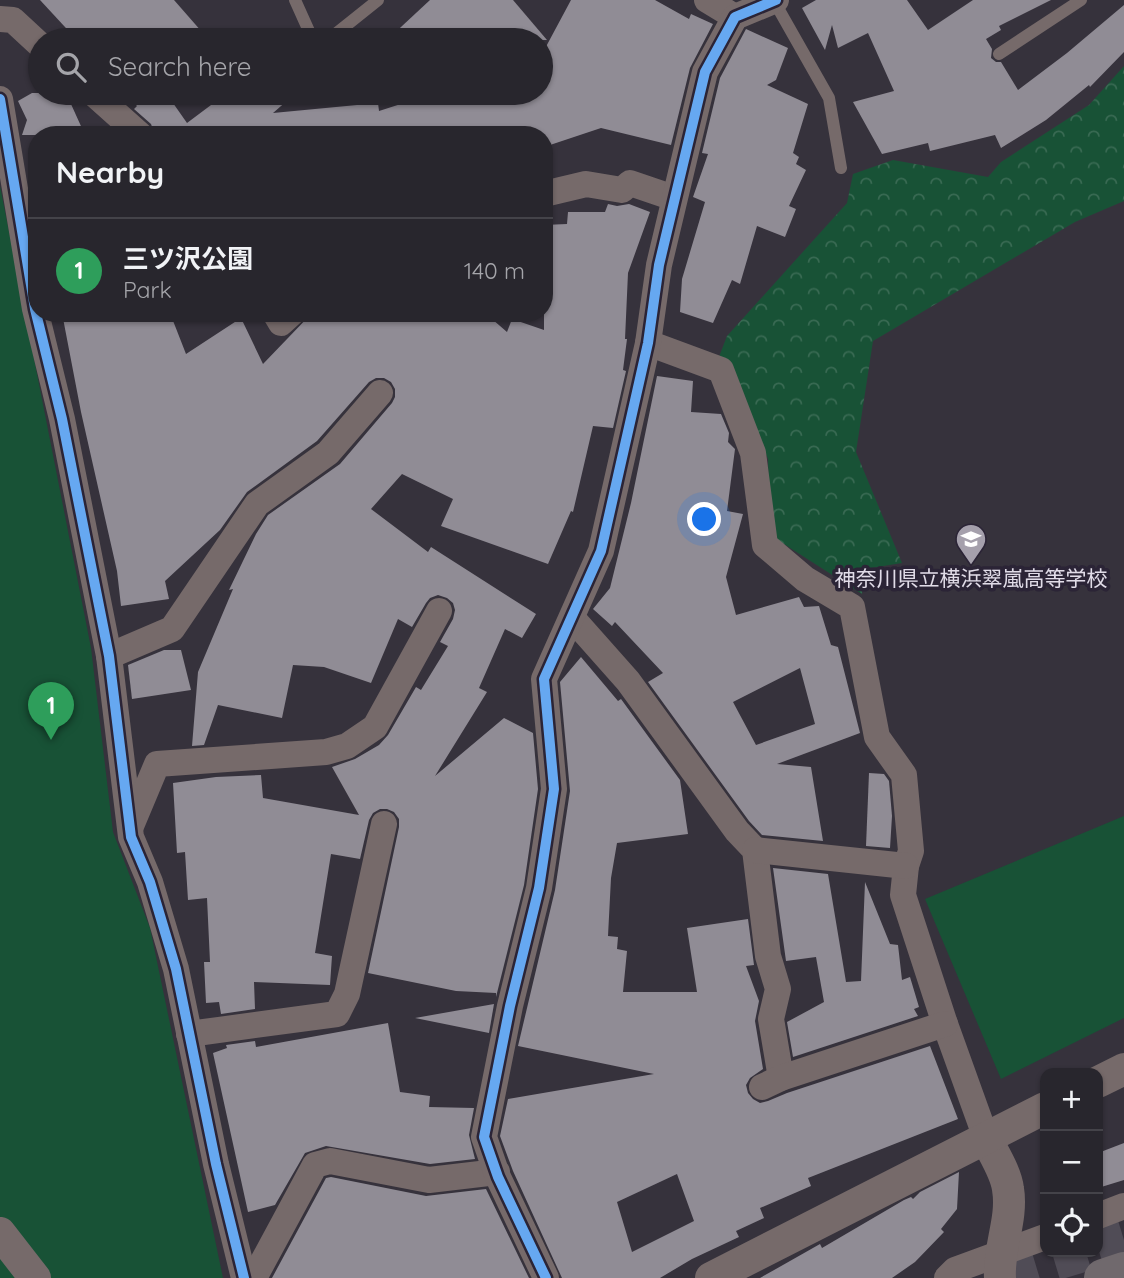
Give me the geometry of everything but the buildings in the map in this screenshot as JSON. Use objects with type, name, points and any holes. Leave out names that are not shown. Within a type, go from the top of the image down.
[{"type":"highway","points":[[1103,1278],[1124,1271]]},
{"type":"street","points":[[707,0],[735,17]]},
{"type":"street","points":[[546,1278],[497,1172],[484,1137],[510,1006],[539,888],[554,789],[544,679],[601,551],[648,343],[659,265],[705,72],[735,17],[775,0]]},
{"type":"street","points":[[0,19],[13,20],[28,34]]},
{"type":"street","points":[[0,99],[28,267]]},
{"type":"street","points":[[106,105],[130,126]]},
{"type":"street","points":[[553,192],[586,184],[622,190],[630,183],[674,198]]},
{"type":"street","points":[[38,322],[62,419],[109,656],[131,837],[150,882],[176,969],[216,1164],[244,1278]]},
{"type":"street","points":[[648,343],[721,370],[753,453],[765,545],[805,579],[852,607],[877,737],[904,775],[911,851],[906,866],[903,895],[985,1138],[1008,1187],[1009,1210],[1000,1266]]},
{"type":"street","points":[[109,656],[172,629],[257,504],[328,453],[380,393]]},
{"type":"street","points":[[130,827],[157,764],[326,752],[347,746],[375,727],[439,611]]},
{"type":"street","points":[[573,619],[628,681],[729,820],[755,850],[768,956],[778,989],[771,1019],[772,1083],[945,1024]]},
{"type":"street","points":[[189,1034],[337,1014],[347,994],[384,824]]},
{"type":"street","points":[[755,850],[906,866]]},
{"type":"street","points":[[1103,1080],[1124,1069]]},
{"type":"street","points":[[711,1278],[1040,1110]]},
{"type":"street","points":[[254,1278],[315,1165],[330,1161],[429,1180],[497,1172]]},
{"type":"street","points":[[1103,1214],[1124,1206]]},
{"type":"street","points":[[0,1233],[35,1278]]},
{"type":"street","points":[[947,1278],[955,1270],[1000,1266],[1040,1240]]},
{"type":"lane","points":[[295,0],[308,28]]},
{"type":"lane","points":[[343,28],[378,0]]},
{"type":"lane","points":[[775,0],[829,98],[841,168]]},
{"type":"lane","points":[[999,54],[1081,0]]},
{"type":"green space","points":[[1124,66],[1124,201],[1075,222],[873,341],[856,452],[902,563],[865,569],[862,594],[773,537],[768,459],[728,366],[717,362],[727,336],[847,203],[853,174],[893,160],[988,177],[1001,162],[1089,105]]},
{"type":"green space","points":[[0,186],[91,648],[113,832],[150,928],[223,1278],[0,1278]]},
{"type":"green space","points":[[1124,816],[1124,1018],[1001,1079],[925,899]]},
{"type":"tunnel","points":[[1103,1246],[1124,1240]]},
{"type":"tunnel","points":[[1000,1278],[1069,1257]]},
{"type":"cycle path","points":[[546,1278],[498,1177],[484,1137],[510,1006],[539,888],[554,789],[544,679],[601,551],[648,343],[659,265],[705,72],[735,17],[776,0]]},
{"type":"cycle path","points":[[0,99],[28,267]]},
{"type":"cycle path","points":[[38,322],[62,419],[109,656],[131,837],[150,882],[176,969],[216,1164],[244,1278]]},
{"type":"place","name":"神奈川県立横浜翠嵐高等学校","points":[[971,566]]},
{"type":"place","name":"三ツ沢公園","points":[[51,740]]}]
